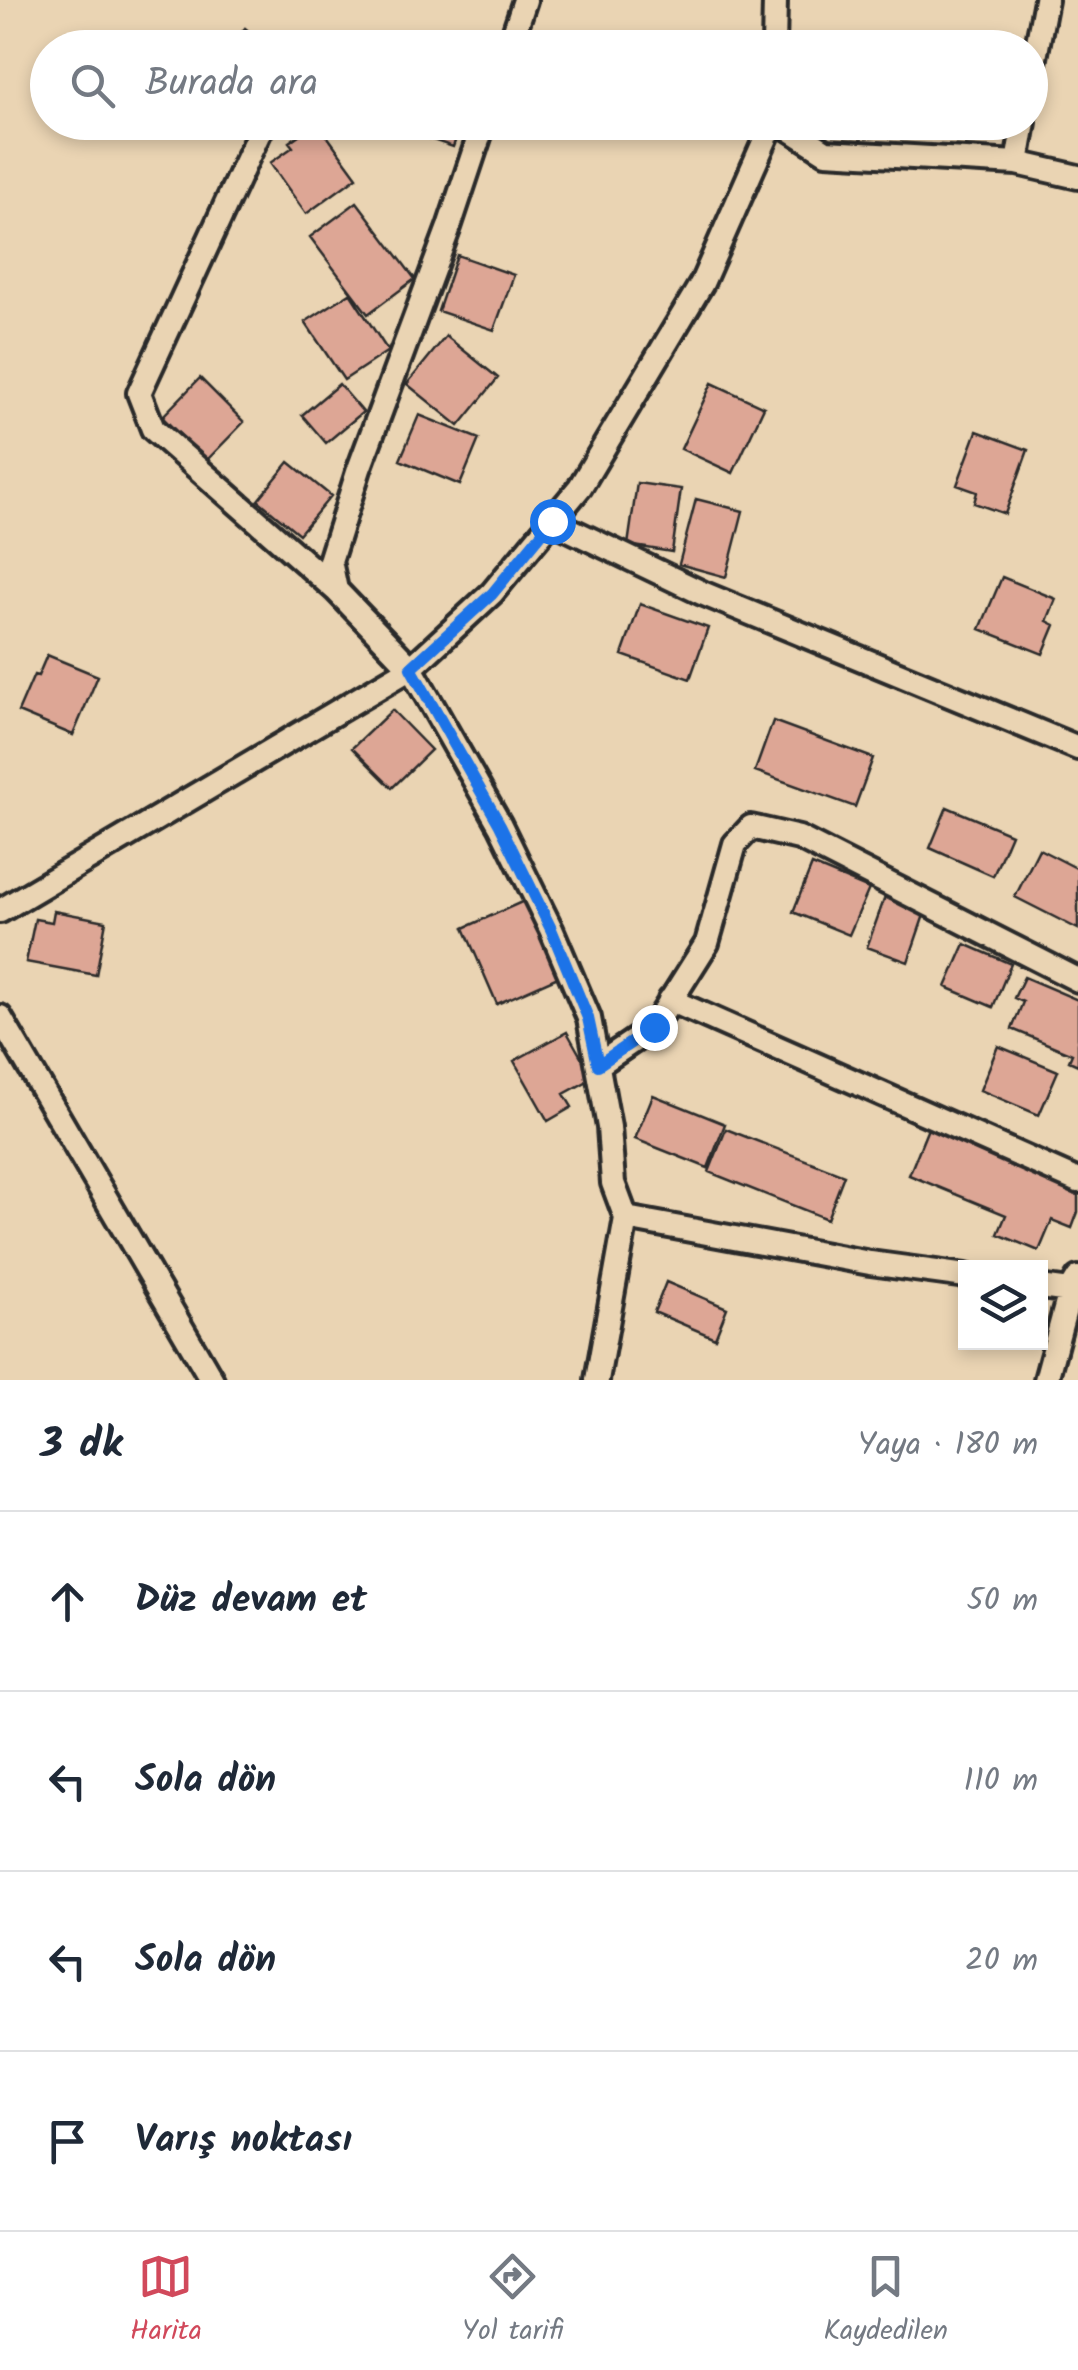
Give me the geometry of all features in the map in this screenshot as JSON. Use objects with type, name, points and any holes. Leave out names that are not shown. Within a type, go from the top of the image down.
[{"type":"street","points":[[515,30],[525,0]]},
{"type":"street","points":[[774,30],[775,0]]},
{"type":"street","points":[[1040,30],[1046,0]]},
{"type":"street","points":[[256,140],[139,394],[153,428],[336,590],[411,668],[500,825],[551,929],[588,1018],[609,1126],[614,1184],[626,1218],[598,1380]]},
{"type":"street","points":[[336,590],[330,561],[359,468],[478,140]]},
{"type":"street","points":[[0,911],[411,668],[492,594],[580,487],[702,283],[768,140]]},
{"type":"street","points":[[806,140],[826,152],[1018,164],[1078,178]]},
{"type":"street","points":[[1018,164],[1021,140]]},
{"type":"street","points":[[552,521],[702,593],[1078,748]]},
{"type":"street","points":[[598,1065],[654,1027],[707,943],[735,844],[751,827],[799,838],[1078,980]]},
{"type":"street","points":[[670,1000],[1078,1181]]},
{"type":"street","points":[[0,1017],[212,1380]]},
{"type":"street","points":[[626,1218],[870,1263],[958,1275]]},
{"type":"street","points":[[1046,1380],[1074,1285],[1048,1287]]},
{"type":"building","points":[[330,140],[357,177],[306,214],[270,163],[293,147],[289,142]]},
{"type":"building","points":[[433,140],[456,140],[453,147]]},
{"type":"building","points":[[357,202],[415,279],[368,314],[310,237]]},
{"type":"building","points":[[457,255],[514,275],[494,330],[438,311]]},
{"type":"building","points":[[350,293],[388,351],[344,380],[305,322]]},
{"type":"building","points":[[446,336],[498,378],[459,426],[407,384]]},
{"type":"building","points":[[200,378],[244,422],[206,461],[162,417]]},
{"type":"building","points":[[712,383],[764,407],[733,473],[681,449]]},
{"type":"building","points":[[339,384],[363,412],[326,443],[302,415]]},
{"type":"building","points":[[419,415],[479,439],[460,485],[400,460]]},
{"type":"building","points":[[977,431],[1028,450],[1005,514],[974,503],[977,492],[957,485]]},
{"type":"building","points":[[289,462],[331,496],[299,534],[258,500]]},
{"type":"building","points":[[637,483],[681,489],[672,552],[628,545]]},
{"type":"building","points":[[696,499],[743,511],[726,577],[679,564]]},
{"type":"building","points":[[1002,577],[1056,599],[1047,621],[1055,625],[1043,654],[980,629]]},
{"type":"building","points":[[640,604],[708,628],[690,679],[622,655]]},
{"type":"building","points":[[47,655],[98,676],[73,735],[18,712]]},
{"type":"building","points":[[392,710],[431,750],[392,788],[352,748]]},
{"type":"building","points":[[773,721],[873,758],[855,807],[755,771]]},
{"type":"building","points":[[947,807],[1011,834],[993,876],[930,848]]},
{"type":"building","points":[[1039,849],[1078,869],[1078,929],[1015,897]]},
{"type":"building","points":[[812,865],[869,889],[849,935],[793,912]]},
{"type":"building","points":[[886,894],[926,909],[908,962],[867,947]]},
{"type":"building","points":[[524,901],[558,977],[497,1004],[464,928]]},
{"type":"building","points":[[54,911],[106,921],[96,975],[26,962],[35,919],[52,922]]},
{"type":"building","points":[[965,944],[1011,964],[993,1007],[946,987]]},
{"type":"building","points":[[1024,977],[1078,1000],[1078,1065],[1069,1061],[1072,1054],[1012,1029],[1023,1002],[1014,998]]},
{"type":"building","points":[[567,1032],[593,1078],[564,1094],[572,1107],[548,1121],[514,1061]]},
{"type":"building","points":[[998,1046],[1058,1071],[1039,1115],[980,1090]]},
{"type":"building","points":[[653,1095],[725,1124],[708,1168],[635,1139]]},
{"type":"building","points":[[929,1126],[1078,1187],[1078,1212],[1072,1228],[1052,1220],[1039,1251],[998,1234],[1006,1215],[909,1175]]},
{"type":"building","points":[[726,1129],[844,1175],[827,1219],[709,1172]]},
{"type":"building","points":[[666,1282],[727,1308],[715,1338],[654,1312]]},
{"type":"route","points":[[552,521],[492,594],[411,668],[500,825],[551,929],[588,1018],[598,1065],[654,1027]]}]
